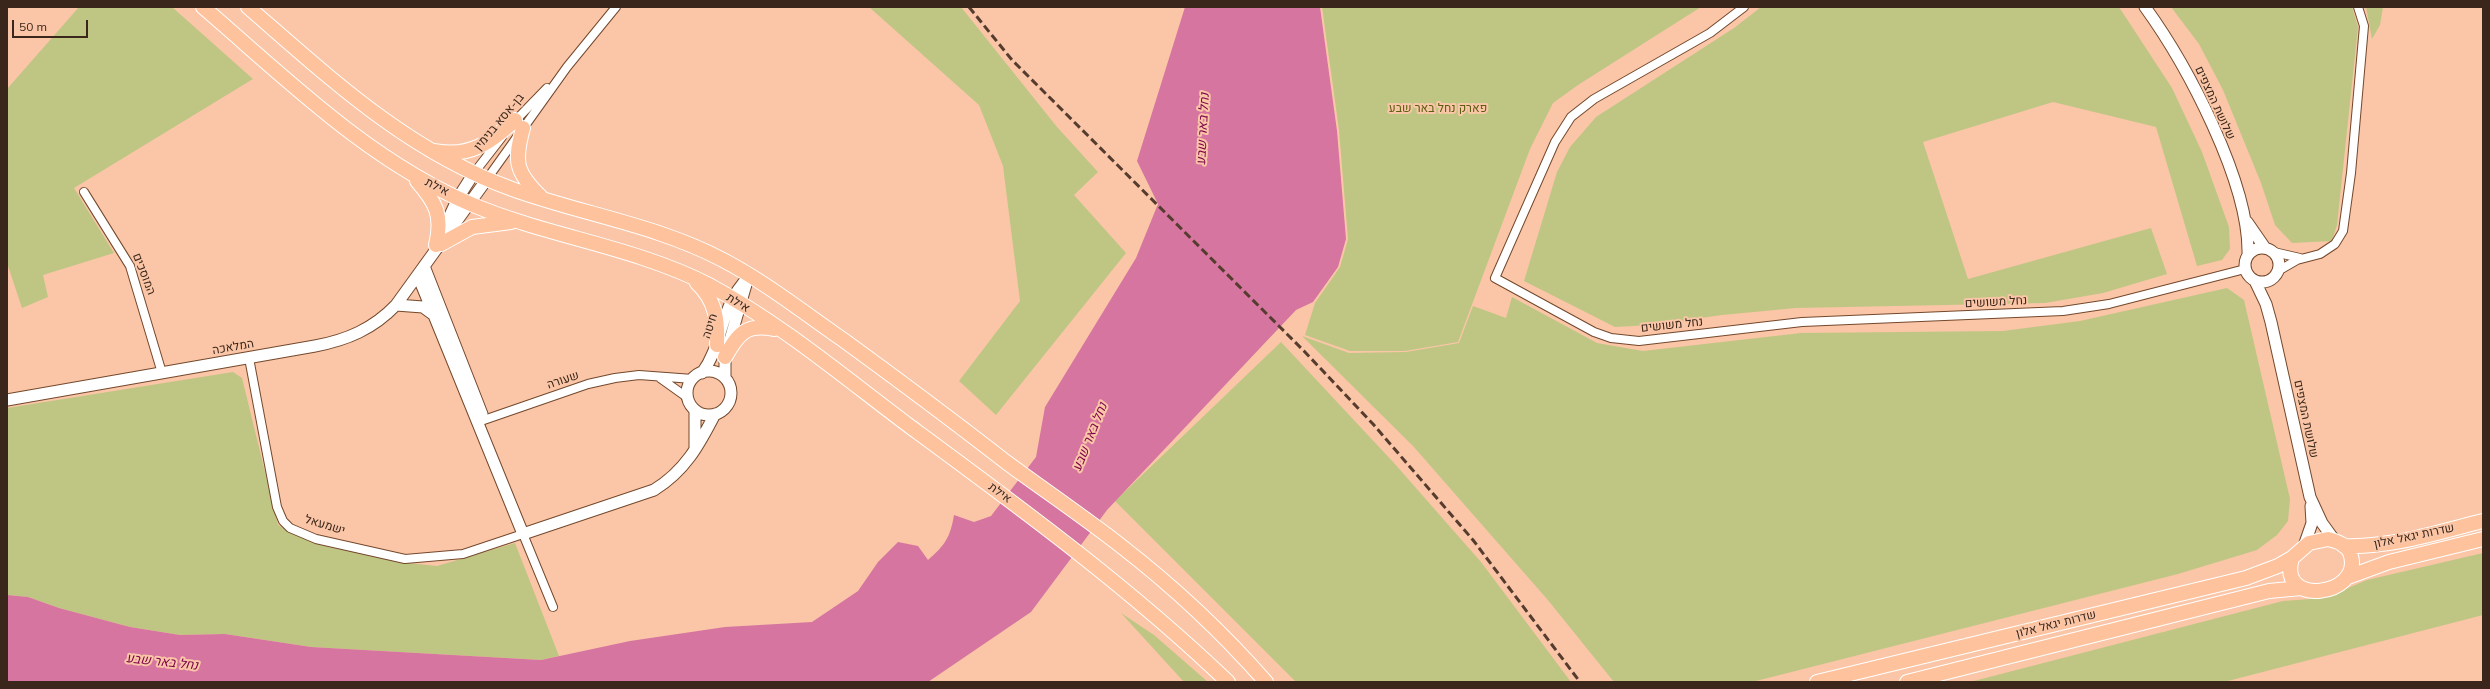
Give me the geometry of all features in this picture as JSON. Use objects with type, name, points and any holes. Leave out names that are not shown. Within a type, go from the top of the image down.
[{"type":"highway","name":"אילת","points":[[203,7],[348,130],[382,156],[412,175],[464,200],[517,221],[626,253],[686,274],[737,302],[779,330],[1004,495],[1102,571],[1160,619],[1228,682]]},
{"type":"highway","points":[[248,7],[366,108],[398,132],[427,149],[480,176],[544,200],[635,225],[697,247],[749,275],[930,402],[1009,464],[1122,546],[1204,616],[1266,682]]},
{"type":"highway","points":[[427,149],[445,153],[476,150],[519,124]]},
{"type":"highway","points":[[519,124],[516,154],[521,172],[529,185],[544,200]]},
{"type":"highway","points":[[412,175],[432,198],[438,213],[439,231],[433,253]]},
{"type":"highway","points":[[433,253],[456,234],[484,224],[517,221]]},
{"type":"highway","points":[[686,274],[708,294],[714,306],[718,318],[721,351]]},
{"type":"highway","points":[[721,351],[752,327],[763,326],[779,330]]},
{"type":"highway","name":"שדרות יגאל אלון","points":[[2340,543],[2387,543],[2483,521]]},
{"type":"highway","name":"שדרות יגאל אלון","points":[[2348,577],[2382,564],[2483,539]]},
{"type":"highway","points":[[2318,540],[2340,543],[2350,553],[2353,563],[2352,571],[2348,577],[2338,585],[2325,590],[2315,591],[2301,588],[2294,583],[2290,574],[2292,558],[2304,546],[2318,540]]},
{"type":"highway","name":"שדרות יגאל אלון","points":[[1817,682],[2246,578],[2278,566],[2292,558]]},
{"type":"highway","name":"שדרות יגאל אלון","points":[[1907,682],[2269,591],[2301,588]]},
{"type":"street","name":"בן-אסא בנימין","points":[[464,200],[519,124],[616,7]]},
{"type":"street","name":"נחל משושים","points":[[1744,7],[1710,33],[1594,99],[1571,117],[1555,142],[1496,278],[1594,332],[1611,338],[1639,341],[1802,322],[2089,308],[2245,269]]},
{"type":"street","name":"שלושת המצפים","points":[[2145,7],[2169,41],[2203,106],[2228,165],[2245,218],[2248,255]]},
{"type":"street","points":[[2302,258],[2269,250],[2255,249],[2248,255],[2245,269],[2247,274],[2255,281],[2267,282],[2290,263],[2302,258],[2320,254],[2335,244],[2343,231],[2351,173],[2364,26],[2358,7]]},
{"type":"street","name":"בן-אסא בנימין","points":[[480,176],[519,124]]},
{"type":"street","name":"המוסכים","points":[[84,192],[130,266],[162,373]]},
{"type":"street","name":"המלאכה","points":[[7,400],[344,340],[377,322],[396,305],[433,253],[464,200]]},
{"type":"street","name":"שלושת המצפים","points":[[2245,218],[2269,250]]},
{"type":"street","points":[[2269,250],[2279,261],[2275,275]]},
{"type":"street","points":[[433,253],[481,421],[499,474],[553,607]]},
{"type":"street","name":"חיטה","points":[[523,534],[654,490],[668,481],[690,459],[715,414],[725,408],[730,399],[730,388],[725,378],[721,351],[737,302],[749,275]]},
{"type":"street","name":"שלושת המצפים","points":[[2271,322],[2275,275]]},
{"type":"street","points":[[418,276],[434,316],[481,421]]},
{"type":"street","name":"שלושת המצפים","points":[[2255,281],[2262,292],[2271,322],[2310,498],[2312,523],[2304,546]]},
{"type":"street","points":[[396,305],[424,307],[434,316]]},
{"type":"street","name":"חיטה","points":[[688,398],[688,388],[710,361],[721,351]]},
{"type":"street","name":"ישמעאל","points":[[248,358],[277,507],[284,521],[290,528],[316,539],[405,559],[463,554],[523,534]]},
{"type":"street","points":[[697,376],[712,372],[725,378]]},
{"type":"street","name":"שעורה","points":[[481,421],[588,384],[615,378],[639,375],[660,377],[697,376]]},
{"type":"street","points":[[660,377],[688,398],[696,410],[705,414],[715,414]]},
{"type":"street","name":"חיטה","points":[[690,459],[696,442],[696,410]]},
{"type":"street","name":"שלושת המצפים","points":[[2310,498],[2322,523],[2340,543]]},
{"type":"green space","points":[[79,7],[172,7],[253,79],[74,188],[114,253],[43,275],[48,297],[22,308],[7,263],[7,89]]},
{"type":"green space","points":[[869,7],[961,7],[1057,127],[1098,172],[1074,195],[1126,253],[996,415],[959,381],[1020,301],[1003,166],[979,105]]},
{"type":"green space","name":"פארק נחל באר שבע","points":[[1322,7],[1701,7],[1578,85],[1553,103],[1530,149],[1458,342],[1405,351],[1350,351],[1305,335],[1315,303],[1340,267],[1348,239],[1339,130]]},
{"type":"green space","points":[[1761,7],[2119,7],[2172,88],[2202,152],[2229,227],[2230,249],[2222,260],[2197,266],[2156,127],[2053,102],[1923,142],[1968,279],[2151,228],[2167,274],[2103,293],[2045,303],[1796,308],[1722,315],[1652,325],[1615,327],[1524,281],[1557,172],[1570,147],[1596,117],[1734,28]]},
{"type":"green space","points":[[2171,7],[2352,7],[2358,27],[2337,225],[2332,241],[2292,243],[2275,225],[2261,183],[2223,90],[2199,44]]},
{"type":"green space","points":[[2366,7],[2383,7],[2380,25],[2372,39]]},
{"type":"green space","points":[[2227,288],[2244,300],[2290,499],[2288,521],[2277,535],[2257,550],[2178,574],[1752,682],[1614,682],[1547,599],[1413,446],[1302,336],[1349,353],[1406,352],[1459,343],[1473,306],[1506,318],[1512,297],[1597,343],[1643,351],[1801,333],[2003,331],[2080,321]]},
{"type":"green space","points":[[1281,342],[1394,463],[1481,562],[1571,682],[1296,682],[1115,501]]},
{"type":"green space","points":[[233,372],[242,378],[278,525],[320,545],[408,563],[437,566],[515,543],[559,656],[541,660],[311,647],[225,634],[180,635],[130,627],[59,608],[28,597],[7,595],[7,408]]},
{"type":"green space","points":[[2483,553],[2483,615],[2224,682],[1970,682],[2283,601],[2324,598],[2367,580]]},
{"type":"green space","points":[[1121,613],[1154,635],[1208,682],[1184,682]]},
{"type":"water","name":"נחל באר שבע","points":[[1185,7],[1320,7],[1337,131],[1346,239],[1338,267],[1313,302],[1296,310],[1107,510],[1031,612],[928,682],[7,682],[7,595],[28,597],[59,608],[130,627],[180,635],[225,634],[311,647],[541,660],[630,641],[725,627],[812,622],[858,591],[878,562],[898,542],[918,546],[928,560],[939,550],[946,540],[951,530],[954,515],[974,522],[991,516],[1036,457],[1045,407],[1136,258],[1158,204],[1137,161]]},
{"type":"railway","points":[[969,7],[1012,60],[1304,351],[1373,424],[1473,540],[1580,682]]}]
